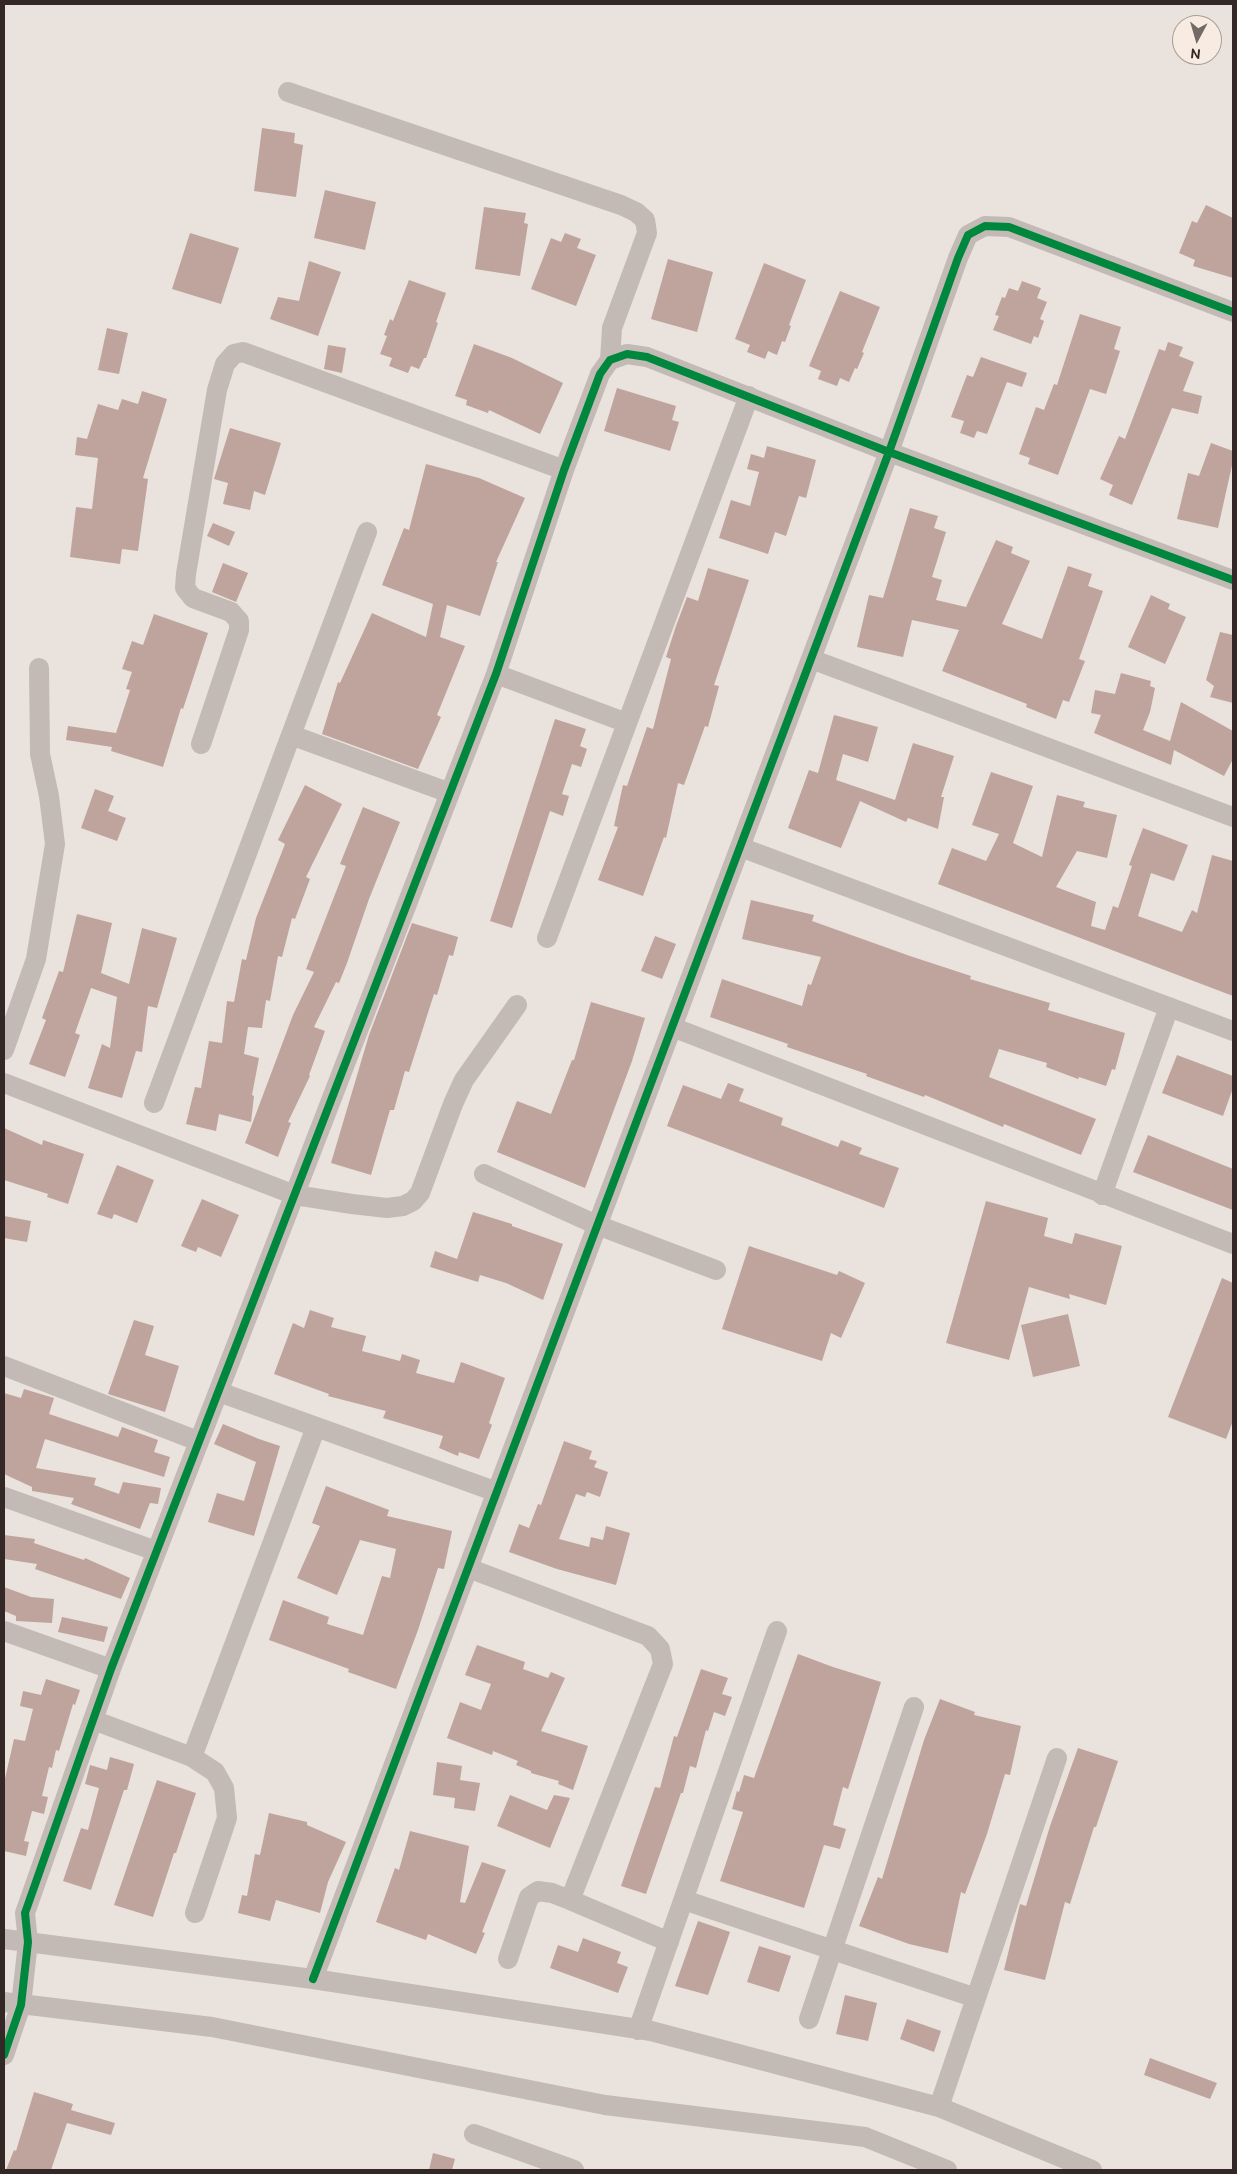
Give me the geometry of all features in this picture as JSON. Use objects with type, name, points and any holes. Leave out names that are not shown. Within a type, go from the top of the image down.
[{"type":"street","points":[[4,2055],[12,2004],[28,1942],[25,1913],[93,1720],[198,1441],[219,1392],[496,674],[564,470],[600,374],[610,360],[612,328],[646,233],[645,220],[636,212],[288,92]]},
{"type":"street","points":[[313,1979],[889,452],[968,234],[985,226],[1010,227],[1233,312]]},
{"type":"street","points":[[201,744],[240,630],[239,621],[231,612],[193,598],[185,588],[217,390],[225,364],[234,354],[243,352],[564,470]]},
{"type":"street","points":[[610,360],[626,354],[647,356],[889,452],[1233,580]]},
{"type":"street","points":[[547,938],[748,396]]},
{"type":"street","points":[[154,1103],[367,532]]},
{"type":"street","points":[[811,659],[1233,817]]},
{"type":"street","points":[[4,1050],[36,959],[55,844],[49,796],[40,754],[39,668]]},
{"type":"street","points":[[496,674],[628,722]]},
{"type":"street","points":[[292,735],[450,793]]},
{"type":"street","points":[[740,846],[1233,1031]]},
{"type":"street","points":[[4,1083],[295,1195],[387,1208],[402,1206],[413,1201],[420,1193],[458,1092],[517,1005]]},
{"type":"street","points":[[1102,1195],[1169,1007]]},
{"type":"street","points":[[672,1027],[1102,1195],[1233,1244]]},
{"type":"street","points":[[484,1174],[597,1225],[716,1270]]},
{"type":"street","points":[[4,1366],[198,1441]]},
{"type":"street","points":[[219,1392],[497,1492]]},
{"type":"street","points":[[192,1756],[316,1427]]},
{"type":"street","points":[[4,1497],[156,1551]]},
{"type":"street","points":[[468,1568],[648,1636],[660,1649],[663,1664],[570,1900]]},
{"type":"street","points":[[4,1631],[111,1669]]},
{"type":"street","points":[[638,2030],[777,1632]]},
{"type":"street","points":[[808,2019],[914,1707]]},
{"type":"street","points":[[93,1720],[192,1756],[215,1772],[224,1788],[227,1818],[195,1913]]},
{"type":"street","points":[[939,2107],[1057,1758]]},
{"type":"street","points":[[508,1959],[529,1897],[538,1891],[552,1893],[570,1900],[669,1942]]},
{"type":"street","points":[[684,1900],[976,1998]]},
{"type":"street","points":[[4,1938],[313,1979],[651,2031],[939,2107],[1092,2170]]},
{"type":"street","points":[[12,2004],[212,2028],[605,2106],[865,2138],[947,2170]]},
{"type":"street","points":[[474,2134],[570,2170]]},
{"type":"building","points":[[262,128],[295,133],[294,143],[303,145],[296,197],[254,191]]},
{"type":"building","points":[[325,190],[376,202],[365,250],[314,238]]},
{"type":"building","points":[[1206,205],[1233,218],[1233,278],[1193,266],[1195,260],[1179,253],[1192,221],[1197,223]]},
{"type":"building","points":[[484,207],[526,213],[524,223],[528,224],[520,276],[475,269]]},
{"type":"building","points":[[190,233],[239,248],[221,304],[172,289]]},
{"type":"building","points":[[565,233],[581,239],[577,248],[596,255],[576,306],[531,289],[551,238],[561,242]]},
{"type":"building","points":[[668,259],[713,272],[697,332],[651,319]]},
{"type":"building","points":[[309,261],[341,272],[318,336],[270,319],[278,297],[299,301]]},
{"type":"building","points":[[764,263],[806,280],[789,325],[791,326],[785,342],[782,341],[777,355],[768,351],[765,359],[747,352],[750,345],[735,339]]},
{"type":"building","points":[[409,280],[446,293],[426,358],[424,358],[419,369],[411,366],[408,373],[389,366],[392,358],[380,354],[387,336],[384,335],[390,319],[393,321]]},
{"type":"building","points":[[1022,281],[1041,288],[1037,298],[1047,302],[1040,319],[1044,321],[1038,338],[1034,336],[1031,344],[993,330],[999,316],[995,315],[1002,297],[1005,298],[1009,288],[1018,291]]},
{"type":"building","points":[[840,291],[880,307],[857,369],[855,368],[849,382],[840,378],[837,386],[818,379],[821,371],[809,366]]},
{"type":"building","points":[[1080,314],[1121,327],[1114,349],[1120,351],[1106,394],[1090,389],[1058,475],[1028,464],[1030,458],[1019,454],[1036,407],[1044,410],[1054,384],[1057,385]]},
{"type":"building","points":[[107,328],[128,333],[119,374],[98,370]]},
{"type":"building","points":[[1168,342],[1183,347],[1179,356],[1194,362],[1183,391],[1202,396],[1198,414],[1172,408],[1132,505],[1109,495],[1113,485],[1100,479],[1119,436],[1125,439],[1159,349],[1165,351]]},
{"type":"building","points":[[474,344],[512,358],[563,383],[540,434],[489,410],[488,413],[466,405],[467,400],[455,396]]},
{"type":"building","points":[[328,345],[346,348],[342,373],[324,369]]},
{"type":"building","points":[[981,357],[1027,373],[1022,387],[1007,382],[987,434],[977,431],[974,438],[960,433],[964,421],[951,417],[967,375],[973,377]]},
{"type":"building","points":[[617,388],[676,406],[672,420],[679,422],[670,451],[604,431]]},
{"type":"building","points":[[142,391],[167,399],[143,478],[148,479],[138,551],[122,549],[120,564],[70,557],[76,507],[92,509],[98,458],[75,455],[77,437],[87,439],[98,404],[118,410],[122,399],[138,404]]},
{"type":"building","points":[[230,428],[281,443],[265,495],[254,491],[250,510],[223,504],[228,483],[214,479]]},
{"type":"building","points":[[1211,443],[1233,451],[1233,461],[1218,528],[1177,519],[1188,473],[1199,476]]},
{"type":"building","points":[[767,446],[816,460],[806,498],[799,496],[786,536],[775,532],[768,554],[719,538],[731,500],[750,506],[759,472],[747,469],[751,454],[764,458]]},
{"type":"building","points":[[426,464],[479,478],[525,498],[496,562],[498,562],[480,616],[447,605],[440,637],[465,646],[437,715],[441,717],[418,769],[322,734],[338,682],[340,683],[372,613],[426,637],[433,604],[382,585],[404,528],[409,530]]},
{"type":"building","points":[[910,508],[938,516],[934,528],[946,532],[932,577],[942,580],[936,600],[966,607],[996,540],[1013,547],[1011,553],[1030,561],[1002,624],[1042,639],[1068,566],[1092,574],[1088,586],[1103,591],[1079,659],[1085,661],[1069,702],[1063,700],[1056,719],[1026,707],[1027,704],[942,671],[959,630],[912,620],[903,657],[857,647],[869,595],[883,598]]},
{"type":"building","points":[[213,523],[235,532],[229,546],[207,536]]},
{"type":"building","points":[[223,563],[248,573],[236,602],[212,592]]},
{"type":"building","points":[[708,568],[749,580],[714,685],[719,686],[708,727],[705,726],[684,785],[678,783],[666,838],[664,837],[643,896],[598,880],[618,827],[614,826],[623,785],[627,786],[647,727],[653,729],[671,659],[666,657],[676,626],[687,597],[698,601]]},
{"type":"building","points":[[1151,595],[1170,604],[1168,609],[1186,617],[1165,664],[1128,647]]},
{"type":"building","points":[[154,614],[208,633],[183,709],[181,708],[163,767],[111,751],[112,747],[66,740],[68,726],[116,733],[130,690],[126,689],[132,672],[122,669],[132,641],[143,645]]},
{"type":"building","points":[[1220,632],[1233,635],[1233,703],[1210,697],[1214,686],[1206,680]]},
{"type":"building","points":[[1121,673],[1151,681],[1150,686],[1155,688],[1150,712],[1143,730],[1170,741],[1181,702],[1233,731],[1233,759],[1224,776],[1174,750],[1171,765],[1094,733],[1101,715],[1091,713],[1095,690],[1115,694]]},
{"type":"building","points":[[834,715],[878,727],[868,762],[843,754],[836,780],[895,800],[913,743],[954,756],[941,797],[944,797],[938,829],[908,818],[906,822],[860,801],[841,848],[788,828],[809,770],[818,773]]},
{"type":"building","points":[[555,719],[586,729],[580,746],[587,749],[581,767],[572,764],[562,794],[569,796],[563,816],[550,811],[512,928],[490,921]]},
{"type":"building","points":[[991,772],[1033,786],[1013,843],[1042,857],[1057,795],[1085,802],[1083,807],[1117,815],[1107,858],[1077,851],[1056,887],[1096,902],[1091,926],[1105,930],[1113,906],[1118,908],[1132,866],[1129,865],[1143,828],[1188,845],[1174,881],[1151,873],[1138,916],[1182,932],[1192,910],[1197,913],[1212,855],[1233,861],[1233,996],[938,884],[952,848],[986,861],[999,834],[972,825]]},
{"type":"building","points":[[305,785],[342,804],[306,877],[310,879],[295,919],[292,918],[282,957],[278,956],[270,1001],[266,1000],[262,1028],[248,1027],[244,1054],[259,1058],[252,1095],[254,1096],[251,1122],[219,1114],[216,1131],[186,1124],[195,1087],[201,1088],[209,1041],[222,1043],[227,1001],[234,1002],[242,959],[246,960],[256,918],[285,844],[278,840]]},
{"type":"building","points":[[95,789],[114,796],[108,811],[126,818],[117,841],[81,828]]},
{"type":"building","points":[[363,807],[400,822],[369,899],[339,983],[336,982],[314,1027],[325,1031],[310,1076],[288,1122],[291,1123],[278,1157],[245,1143],[293,1015],[314,972],[306,969],[346,866],[340,864]]},
{"type":"building","points":[[751,900],[814,915],[812,921],[971,976],[970,979],[1050,1003],[1048,1010],[1125,1033],[1115,1070],[1112,1069],[1106,1086],[1079,1077],[1078,1079],[1046,1067],[1047,1063],[999,1049],[989,1077],[1096,1119],[1081,1155],[1004,1124],[1003,1127],[925,1095],[924,1097],[866,1076],[867,1074],[787,1047],[788,1044],[710,1017],[722,979],[802,1006],[808,984],[811,985],[821,957],[742,939]]},
{"type":"building","points":[[77,914],[112,923],[101,973],[129,984],[142,928],[177,938],[157,1008],[148,1006],[142,1052],[136,1051],[122,1098],[88,1088],[102,1044],[110,1048],[117,997],[91,988],[75,1033],[80,1035],[65,1077],[29,1064],[46,1020],[42,1018],[59,971],[63,972]]},
{"type":"building","points":[[412,923],[458,937],[453,956],[449,955],[437,995],[434,994],[409,1072],[405,1071],[394,1110],[390,1110],[371,1175],[331,1163],[369,1035]]},
{"type":"building","points":[[655,936],[676,944],[662,979],[641,971]]},
{"type":"building","points":[[591,1002],[645,1018],[632,1061],[585,1188],[497,1152],[517,1101],[551,1114],[572,1060],[574,1060]]},
{"type":"building","points":[[1177,1055],[1233,1076],[1233,1088],[1223,1116],[1162,1093]]},
{"type":"building","points":[[728,1083],[744,1089],[739,1101],[783,1118],[781,1125],[838,1147],[841,1140],[862,1148],[859,1154],[899,1168],[884,1208],[667,1126],[683,1085],[721,1099]]},
{"type":"building","points":[[4,1128],[42,1145],[43,1140],[84,1154],[68,1204],[47,1197],[48,1194],[4,1180]]},
{"type":"building","points":[[1148,1135],[1233,1169],[1233,1210],[1133,1172]]},
{"type":"building","points":[[117,1165],[154,1180],[137,1223],[114,1214],[112,1219],[97,1214]]},
{"type":"building","points":[[202,1199],[239,1215],[221,1257],[198,1247],[196,1252],[181,1246]]},
{"type":"building","points":[[986,1201],[1048,1218],[1044,1236],[1072,1244],[1075,1233],[1122,1246],[1106,1305],[1069,1294],[1070,1299],[1029,1287],[1009,1360],[946,1343]]},
{"type":"building","points":[[473,1212],[512,1224],[512,1226],[563,1244],[543,1300],[506,1283],[480,1275],[478,1282],[430,1267],[435,1251],[457,1259]]},
{"type":"building","points":[[4,1216],[31,1221],[27,1242],[4,1238]]},
{"type":"building","points":[[749,1246],[837,1275],[839,1271],[865,1283],[841,1338],[831,1333],[822,1361],[722,1329]]},
{"type":"building","points":[[1222,1278],[1233,1283],[1233,1421],[1226,1439],[1168,1417]]},
{"type":"building","points":[[310,1310],[334,1318],[331,1327],[366,1336],[362,1351],[400,1361],[402,1354],[420,1360],[416,1373],[454,1383],[461,1362],[505,1378],[489,1423],[492,1425],[479,1459],[459,1452],[458,1456],[439,1448],[443,1436],[383,1418],[386,1411],[328,1396],[329,1394],[274,1374],[293,1323],[304,1328]]},
{"type":"building","points":[[1068,1314],[1080,1366],[1033,1377],[1021,1325]]},
{"type":"building","points":[[134,1320],[154,1326],[145,1355],[179,1366],[165,1412],[108,1394]]},
{"type":"building","points":[[24,1389],[54,1398],[49,1414],[118,1437],[122,1427],[158,1440],[154,1452],[170,1457],[164,1477],[45,1439],[36,1468],[96,1478],[94,1485],[119,1494],[123,1482],[161,1488],[158,1504],[150,1503],[140,1529],[71,1504],[74,1498],[32,1491],[32,1487],[4,1474],[4,1393],[21,1398]]},
{"type":"building","points":[[223,1424],[280,1446],[254,1536],[208,1522],[217,1493],[244,1501],[256,1462],[214,1444]]},
{"type":"building","points":[[564,1441],[592,1451],[589,1459],[597,1461],[594,1467],[608,1472],[600,1497],[587,1492],[585,1497],[576,1494],[559,1539],[589,1547],[591,1537],[603,1540],[606,1526],[630,1533],[616,1585],[557,1569],[509,1552],[519,1524],[529,1528],[538,1504],[541,1505]]},
{"type":"building","points":[[326,1486],[389,1510],[387,1516],[452,1531],[444,1569],[438,1568],[396,1689],[348,1672],[349,1669],[269,1640],[283,1600],[329,1617],[327,1624],[363,1635],[382,1576],[390,1578],[396,1549],[360,1540],[337,1595],[297,1578],[320,1526],[312,1523]]},
{"type":"building","points":[[4,1535],[35,1539],[34,1543],[84,1560],[85,1558],[130,1578],[121,1599],[35,1569],[37,1564],[4,1559]]},
{"type":"building","points":[[4,1587],[31,1597],[54,1599],[52,1623],[16,1621],[16,1616],[4,1611]]},
{"type":"building","points":[[62,1617],[108,1627],[104,1642],[58,1632]]},
{"type":"building","points":[[477,1645],[525,1662],[523,1669],[548,1678],[551,1672],[565,1678],[541,1731],[588,1746],[573,1790],[558,1784],[559,1781],[531,1773],[531,1771],[516,1765],[518,1761],[493,1751],[492,1755],[447,1738],[460,1702],[481,1710],[491,1684],[465,1675]]},
{"type":"building","points":[[798,1654],[881,1682],[848,1789],[843,1787],[833,1825],[846,1829],[840,1849],[824,1845],[804,1908],[720,1881],[743,1812],[732,1809],[737,1791],[739,1792],[744,1775],[754,1778]]},
{"type":"building","points":[[701,1669],[728,1678],[722,1694],[732,1697],[725,1716],[714,1712],[708,1731],[706,1730],[696,1768],[690,1766],[683,1793],[681,1793],[646,1894],[621,1886],[655,1787],[660,1788],[674,1736],[677,1737]]},
{"type":"building","points":[[46,1679],[80,1690],[75,1705],[73,1704],[59,1751],[56,1750],[52,1768],[49,1767],[42,1796],[48,1797],[44,1814],[32,1811],[24,1841],[29,1842],[26,1856],[4,1851],[4,1783],[14,1739],[25,1741],[33,1709],[20,1706],[23,1691],[41,1695]]},
{"type":"building","points":[[940,1699],[975,1712],[974,1715],[1021,1726],[1010,1775],[1005,1774],[987,1834],[965,1894],[961,1892],[948,1953],[909,1944],[859,1926],[878,1877],[882,1879],[924,1740]]},
{"type":"building","points":[[1078,1748],[1118,1761],[1096,1827],[1094,1827],[1070,1904],[1065,1902],[1045,1980],[1004,1970],[1020,1904],[1026,1906],[1050,1826]]},
{"type":"building","points":[[110,1757],[134,1764],[127,1790],[124,1790],[91,1890],[63,1881],[81,1828],[88,1830],[99,1788],[85,1784],[90,1765],[107,1770]]},
{"type":"building","points":[[437,1762],[462,1766],[460,1780],[480,1783],[475,1811],[454,1808],[455,1798],[433,1795]]},
{"type":"building","points":[[157,1780],[196,1793],[153,1917],[114,1905]]},
{"type":"building","points":[[510,1795],[547,1810],[554,1795],[570,1798],[550,1848],[497,1826]]},
{"type":"building","points":[[269,1813],[307,1822],[307,1825],[346,1842],[328,1882],[320,1913],[276,1900],[270,1921],[238,1913],[242,1895],[247,1896],[255,1854],[260,1855]]},
{"type":"building","points":[[410,1831],[469,1846],[460,1902],[465,1903],[482,1862],[506,1870],[482,1932],[485,1933],[476,1954],[428,1934],[426,1940],[376,1922],[395,1868],[399,1870]]},
{"type":"building","points":[[698,1921],[730,1932],[708,1995],[675,1986]]},
{"type":"building","points":[[583,1938],[621,1952],[617,1963],[628,1967],[618,1993],[550,1968],[558,1945],[578,1952]]},
{"type":"building","points":[[759,1946],[791,1956],[779,1992],[747,1982]]},
{"type":"building","points":[[845,1995],[877,2003],[868,2041],[836,2034]]},
{"type":"building","points":[[907,2019],[941,2031],[934,2052],[900,2039]]},
{"type":"building","points":[[1150,2058],[1217,2083],[1210,2099],[1144,2075]]},
{"type":"building","points":[[34,2092],[73,2104],[71,2110],[115,2123],[111,2135],[67,2123],[51,2170],[6,2170],[14,2150],[16,2151]]},
{"type":"building","points":[[433,2153],[455,2159],[452,2170],[429,2170]]},
{"type":"cycle path","points":[[313,1979],[889,452],[958,258],[968,235],[985,226],[1009,227],[1233,312]]},
{"type":"cycle path","points":[[4,2055],[21,2005],[28,1942],[25,1913],[111,1669],[496,674],[564,470],[600,374],[610,360],[627,354],[647,357],[889,452],[1233,580]]}]
